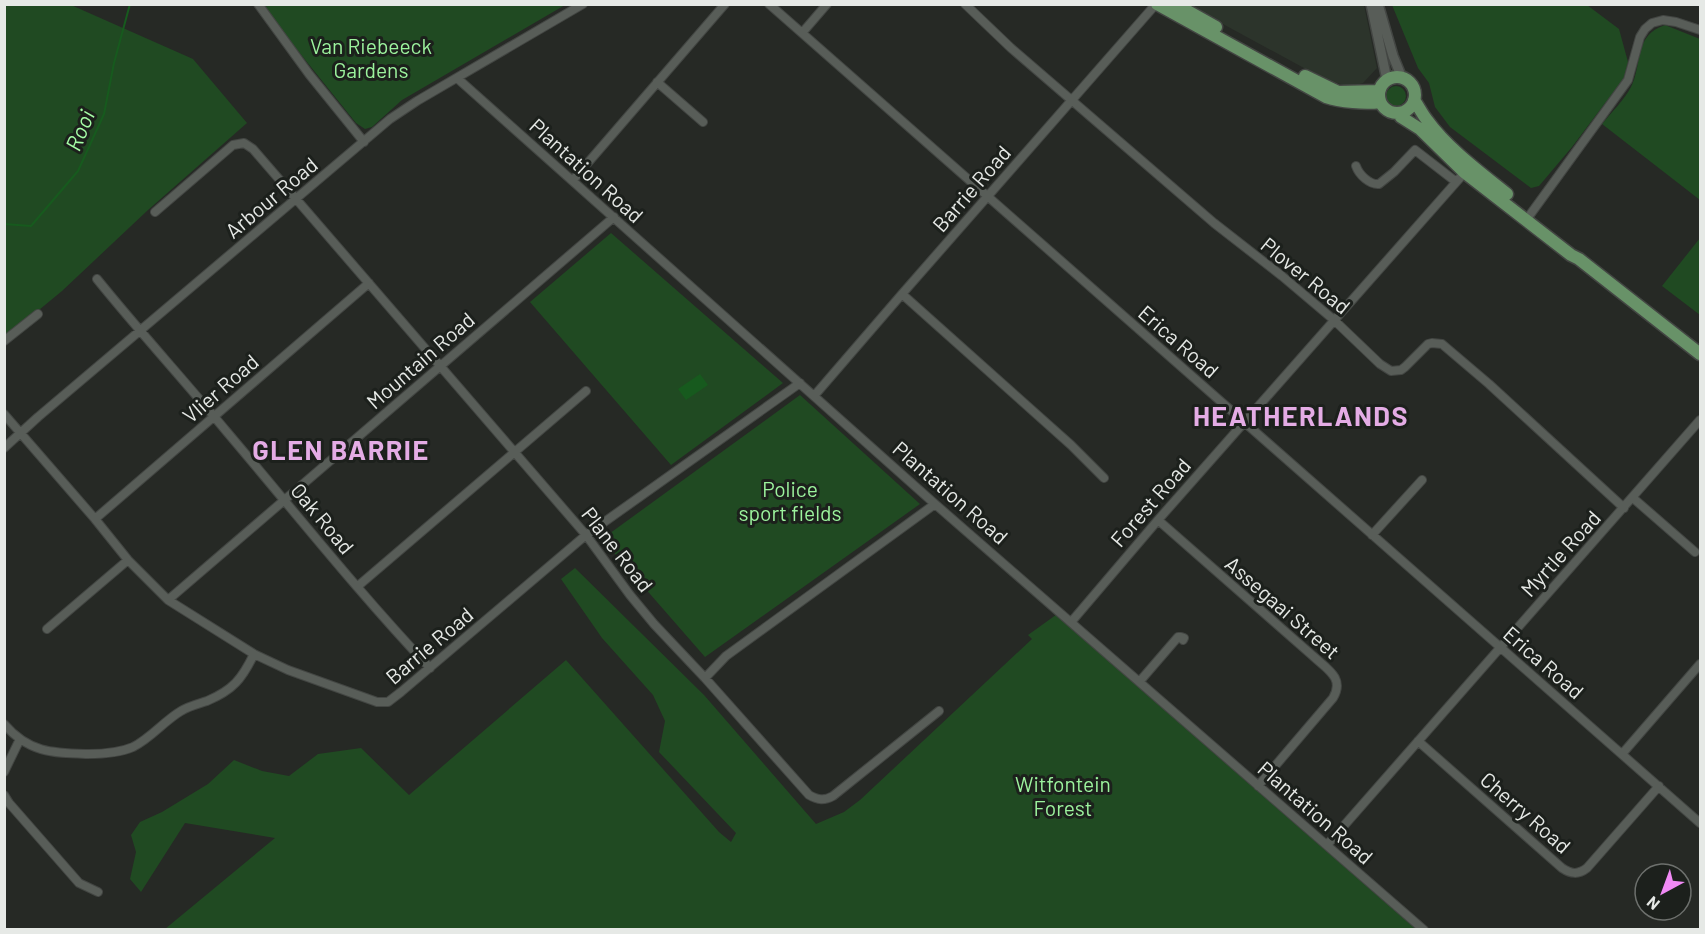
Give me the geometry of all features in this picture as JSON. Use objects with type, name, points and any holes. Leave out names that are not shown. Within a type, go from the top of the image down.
[{"type":"highway","points":[[1157,4],[1326,97],[1367,103],[1379,96]]},
{"type":"highway","points":[[1175,4],[1330,89],[1379,96]]},
{"type":"highway","points":[[1464,173],[1414,100],[1413,87],[1408,81],[1395,77],[1383,83],[1379,96],[1383,108],[1399,114],[1420,129],[1464,173],[1529,217],[1701,354]]},
{"type":"highway","points":[[1399,114],[1408,109],[1414,100]]},
{"type":"street","points":[[258,4],[309,74],[364,142]]},
{"type":"street","name":"Arbour Road","points":[[4,448],[404,109],[583,4]]},
{"type":"street","points":[[573,180],[725,4]]},
{"type":"street","name":"Erica Road","points":[[769,4],[1701,823]]},
{"type":"street","points":[[802,33],[827,4]]},
{"type":"street","name":"Plover Road","points":[[966,4],[1011,48],[1214,223],[1334,320],[1380,364],[1391,371],[1401,370],[1428,344],[1438,343],[1446,347],[1624,508]]},
{"type":"street","name":"Barrie Road","points":[[814,396],[1157,4]]},
{"type":"street","points":[[1371,4],[1387,80]]},
{"type":"street","points":[[1378,4],[1402,78]]},
{"type":"street","points":[[1529,217],[1628,80],[1640,37],[1645,29],[1652,23],[1663,20],[1701,30]]},
{"type":"street","name":"Plantation Road","points":[[457,78],[935,504],[1424,930]]},
{"type":"street","points":[[657,82],[703,122]]},
{"type":"street","name":"Plane Road","points":[[155,212],[233,145],[244,143],[253,149],[586,535],[654,624],[805,790],[815,798],[827,800],[833,796],[939,711]]},
{"type":"street","points":[[1356,166],[1358,171],[1371,183],[1379,184],[1415,150],[1464,173]]},
{"type":"street","name":"Forest Road","points":[[1072,621],[1464,173]]},
{"type":"street","name":"Mountain Road","points":[[168,600],[614,217]]},
{"type":"street","name":"Oak Road","points":[[97,279],[395,631],[430,668]]},
{"type":"street","name":"Vlier Road","points":[[95,519],[369,283]]},
{"type":"street","points":[[902,294],[1071,445],[1104,478]]},
{"type":"street","points":[[4,341],[38,314]]},
{"type":"street","name":"Barrie Road","points":[[4,414],[128,560],[168,600],[254,654],[288,670],[383,703],[394,699],[586,535],[800,383]]},
{"type":"street","points":[[357,586],[586,391]]},
{"type":"street","name":"Myrtle Road","points":[[1327,845],[1701,420]]},
{"type":"street","points":[[1372,535],[1422,480]]},
{"type":"street","points":[[1633,498],[1695,552]]},
{"type":"street","points":[[705,678],[726,656],[935,504]]},
{"type":"street","name":"Assegaai Street","points":[[1158,520],[1313,656],[1334,675],[1338,682],[1337,692],[1333,698],[1258,786]]},
{"type":"street","points":[[47,628],[128,560]]},
{"type":"street","points":[[1140,681],[1178,637],[1184,638],[1183,640]]},
{"type":"street","points":[[4,724],[20,739],[55,753],[96,754],[122,751],[138,744],[184,710],[219,696],[231,688],[241,679],[254,654]]},
{"type":"street","points":[[1622,754],[1701,663]]},
{"type":"street","points":[[4,772],[20,739]]},
{"type":"street","name":"Cherry Road","points":[[1418,741],[1562,868],[1572,873],[1582,872],[1587,868],[1659,786]]},
{"type":"street","points":[[4,795],[79,883],[98,892]]},
{"type":"shaded area","points":[[1188,5],[1364,5],[1377,68],[1363,83],[1351,87],[1326,80]]},
{"type":"shaded area","points":[[700,374],[708,385],[686,400],[678,389]]},
{"type":"green space","points":[[5,5],[71,5],[193,59],[247,123],[148,210],[62,291],[5,338]]},
{"type":"green space","name":"Van Riebeeck Gardens","points":[[261,5],[565,5],[402,100],[372,127],[365,129],[356,123]]},
{"type":"green space","points":[[1392,5],[1587,5],[1619,29],[1628,62],[1624,78],[1572,147],[1539,186],[1531,188],[1450,127],[1435,107],[1429,83],[1418,68]]},
{"type":"green space","points":[[1665,25],[1700,39],[1700,200],[1602,124],[1631,87],[1643,43],[1655,30]]},
{"type":"green space","points":[[1392,86],[1400,86],[1406,92],[1406,100],[1400,106],[1392,106],[1386,100],[1386,92]]},
{"type":"green space","name":"Police sport fields","points":[[611,233],[783,383],[671,465],[530,302]]},
{"type":"green space","points":[[1700,238],[1700,315],[1662,286]]},
{"type":"green space","name":"Police sport fields","points":[[800,395],[920,504],[705,657],[602,539]]},
{"type":"green space","name":"Witfontein Forest","points":[[575,568],[704,695],[816,824],[844,812],[860,800],[1032,639],[1028,635],[1060,612],[1418,929],[165,929],[275,838],[185,823],[141,892],[130,879],[136,852],[131,835],[140,822],[162,812],[208,784],[234,760],[262,771],[289,776],[318,754],[361,748],[409,795],[566,660],[719,832],[731,842],[736,833],[659,752],[665,721],[653,695],[602,638],[561,579]]},
{"type":"waterway","name":"Rooi","points":[[4,224],[31,226],[78,171],[104,114],[114,63],[130,4]]},
{"type":"district","name":"HEATHERLANDS","points":[[1301,415]]},
{"type":"district","name":"GLEN BARRIE","points":[[341,449]]}]
